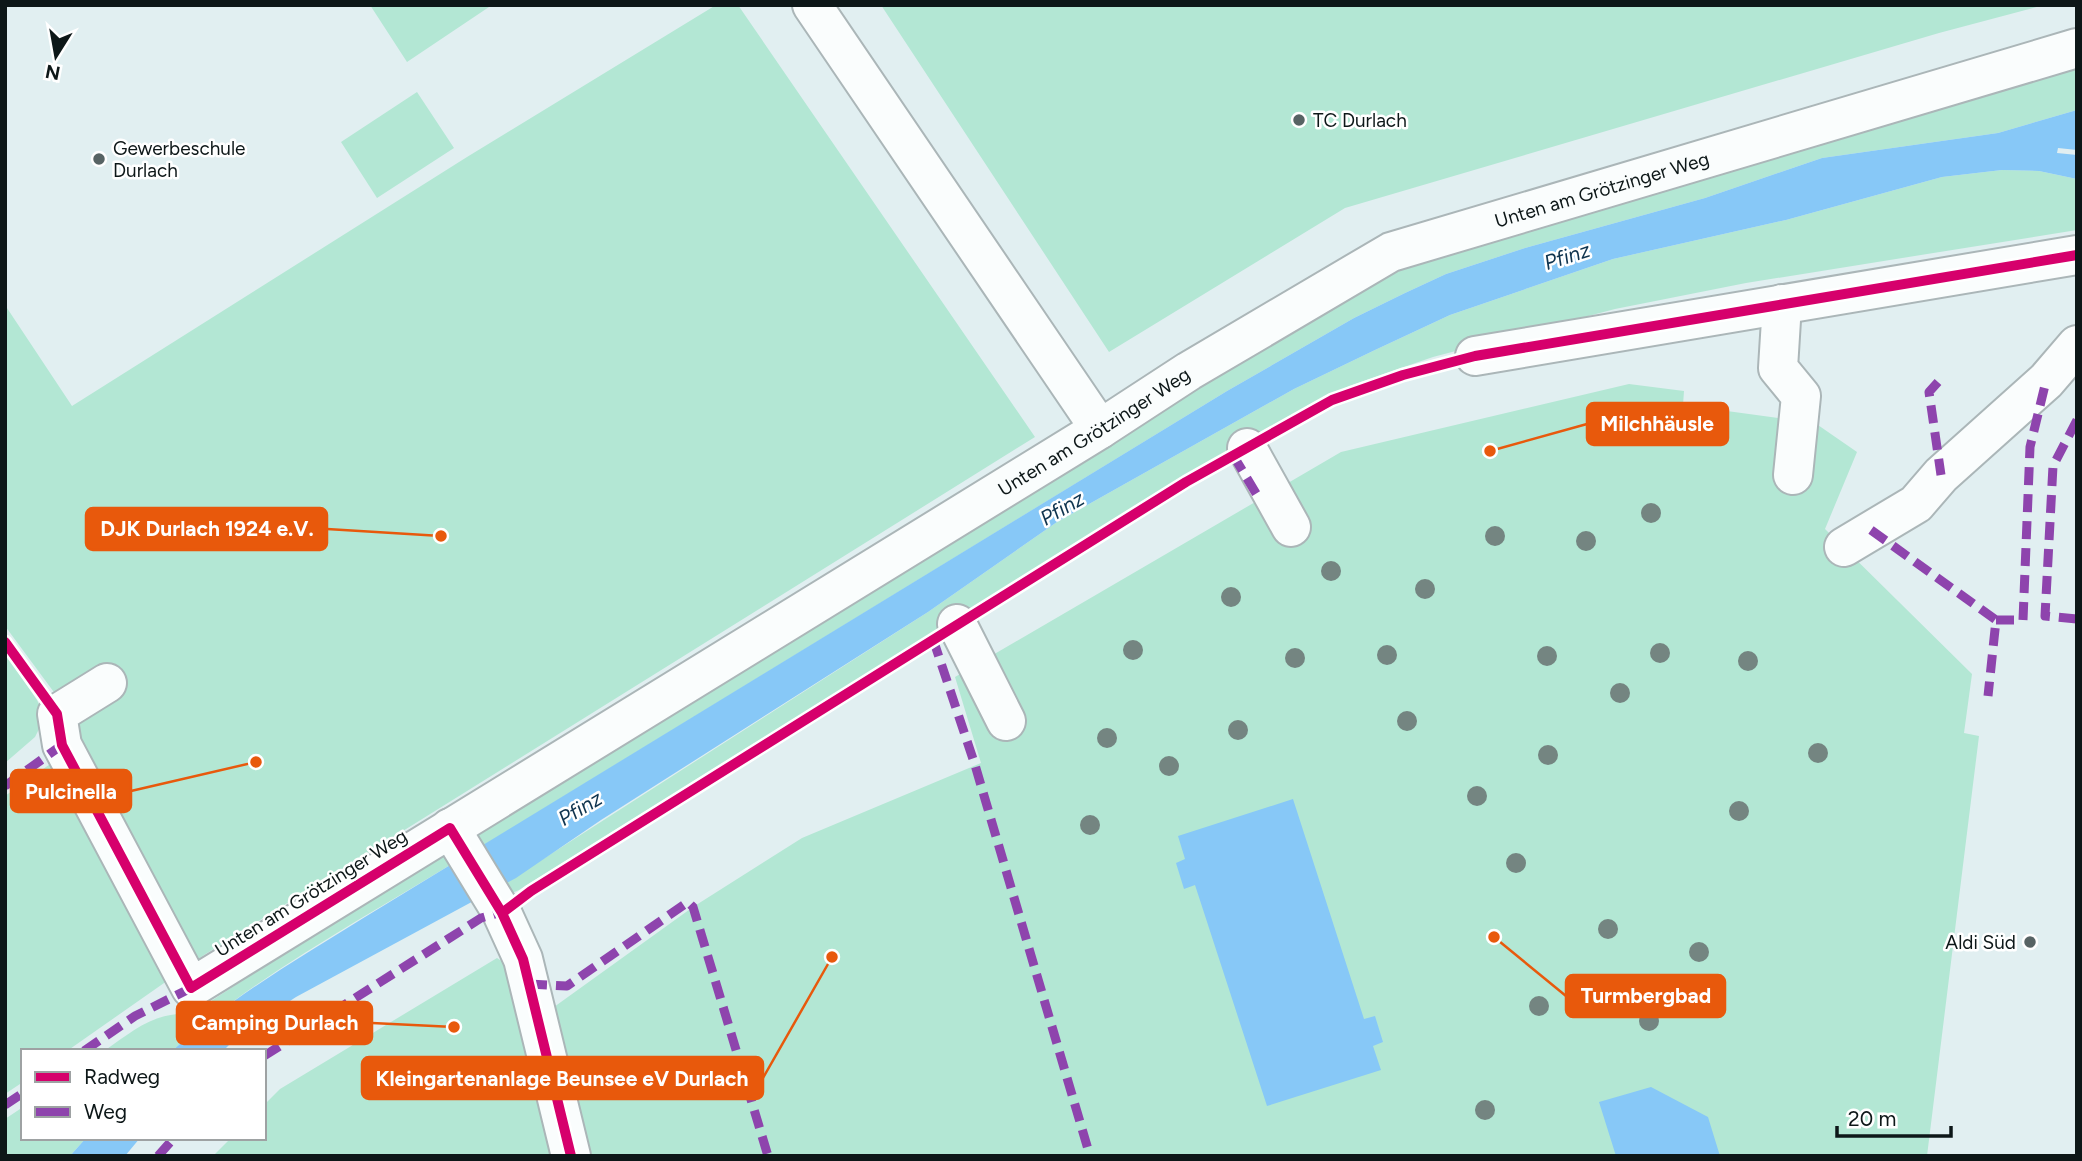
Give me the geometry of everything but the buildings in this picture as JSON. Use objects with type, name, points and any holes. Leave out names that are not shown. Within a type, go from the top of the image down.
[{"type":"lane","points":[[812,5],[1100,429]]},
{"type":"lane","name":"Unten am Grötzinger Weg","points":[[107,683],[57,715],[62,745],[191,988],[457,840],[1189,371],[1391,252],[2077,48]]},
{"type":"lane","points":[[1475,356],[2077,255]]},
{"type":"lane","points":[[1782,304],[1778,368],[1801,396],[1793,475]]},
{"type":"lane","points":[[1844,547],[1916,504],[1941,475],[2046,382],[2077,345]]},
{"type":"lane","points":[[1247,448],[1291,527]]},
{"type":"lane","points":[[957,624],[1006,721]]},
{"type":"lane","points":[[457,840],[495,902],[523,958],[571,1156]]},
{"type":"green space","points":[[370,5],[492,5],[407,62]]},
{"type":"green space","points":[[716,5],[738,5],[1035,437],[204,955],[70,1049],[21,1049],[21,1083],[5,1094],[5,796],[77,745],[56,695],[5,626],[5,305],[72,406],[467,157]]},
{"type":"green space","name":"TC Durlach","points":[[881,5],[2044,5],[1939,33],[1345,208],[1109,352]]},
{"type":"green space","points":[[2077,64],[2077,110],[1998,133],[1822,158],[1705,198],[1525,248],[1446,274],[1354,318],[1227,391],[476,850],[474,826],[1295,325],[1415,263]]},
{"type":"green space","points":[[417,92],[454,148],[377,198],[341,142]]},
{"type":"green space","points":[[2002,170],[2039,171],[2077,179],[2077,230],[1746,283],[1615,309],[1433,357],[1349,386],[1177,480],[519,890],[510,894],[501,886],[928,612],[1057,522],[1294,389],[1375,350],[1450,315],[1613,259],[1786,220],[1942,177]]},
{"type":"green space","points":[[1629,384],[1684,391],[1683,405],[1815,423],[1857,452],[1825,529],[1972,674],[1964,733],[1979,736],[1927,1156],[584,1156],[554,1007],[693,907],[802,838],[981,763],[955,677],[1341,452]]},
{"type":"green space","points":[[5,653],[37,700],[45,717],[35,737],[5,763]]},
{"type":"green space","points":[[444,850],[460,859],[275,972],[174,1049],[107,1049],[155,1019],[191,1014]]},
{"type":"green space","points":[[497,958],[508,965],[558,1156],[213,1156],[229,1140],[266,1140],[266,1103],[280,1089]]},
{"type":"green space","points":[[21,1108],[21,1140],[84,1140],[70,1156],[5,1156],[5,1119]]},
{"type":"water","name":"Pfinz","points":[[2077,110],[2077,150],[2058,148],[2057,153],[2077,155],[2077,179],[2039,171],[2002,170],[1942,177],[1786,220],[1613,259],[1450,315],[1294,389],[1057,522],[928,612],[601,820],[516,878],[296,997],[240,1034],[225,1049],[174,1049],[217,1013],[315,948],[1227,391],[1354,318],[1446,274],[1525,248],[1705,198],[1822,158],[1998,133]]},
{"type":"water","points":[[1293,799],[1364,1019],[1375,1016],[1383,1042],[1373,1046],[1381,1070],[1267,1106],[1195,885],[1184,889],[1176,863],[1185,859],[1178,836]]},
{"type":"water","points":[[1651,1087],[1708,1117],[1720,1156],[1616,1156],[1599,1102]]},
{"type":"water","points":[[84,1140],[138,1140],[125,1156],[70,1156]]},
{"type":"marked path","points":[[1996,620],[2023,620],[2030,447],[2046,381]]},
{"type":"marked path","points":[[1938,382],[1929,392],[1941,475]]},
{"type":"marked path","points":[[2077,420],[2053,466],[2045,616],[2077,619]]},
{"type":"marked path","points":[[1233,455],[1260,500]]},
{"type":"marked path","points":[[1871,530],[1996,620],[1988,696]]},
{"type":"marked path","points":[[933,639],[975,765],[1090,1156]]},
{"type":"marked path","points":[[5,786],[62,745]]},
{"type":"marked path","points":[[529,984],[567,986],[688,902],[693,907],[768,1156]]},
{"type":"marked path","points":[[266,1055],[481,918],[506,911]]},
{"type":"marked path","points":[[87,1049],[135,1016],[191,988]]},
{"type":"marked path","points":[[5,1105],[21,1094]]},
{"type":"marked path","points":[[158,1156],[172,1140]]},
{"type":"cycle path","points":[[502,913],[531,891],[1186,482],[1332,400],[1403,375],[1475,356],[2077,255]]},
{"type":"cycle path","points":[[5,642],[57,714],[62,745],[191,988],[450,828],[502,913],[523,959],[571,1156]]},
{"type":"place","name":"TC Durlach","points":[[1299,120]]},
{"type":"place","name":"Gewerbeschule Durlach","points":[[99,159]]},
{"type":"place","name":"Milchhäusle","points":[[1490,451]]},
{"type":"place","name":"DJK Durlach 1924 e.V.","points":[[441,536]]},
{"type":"place","name":"Pulcinella","points":[[256,762]]},
{"type":"place","name":"Turmbergbad","points":[[1494,937]]},
{"type":"place","name":"Aldi Süd","points":[[2030,942]]},
{"type":"place","name":"Kleingartenanlage Beunsee eV Durlach","points":[[832,957]]},
{"type":"place","name":"Camping Durlach","points":[[454,1027]]}]
